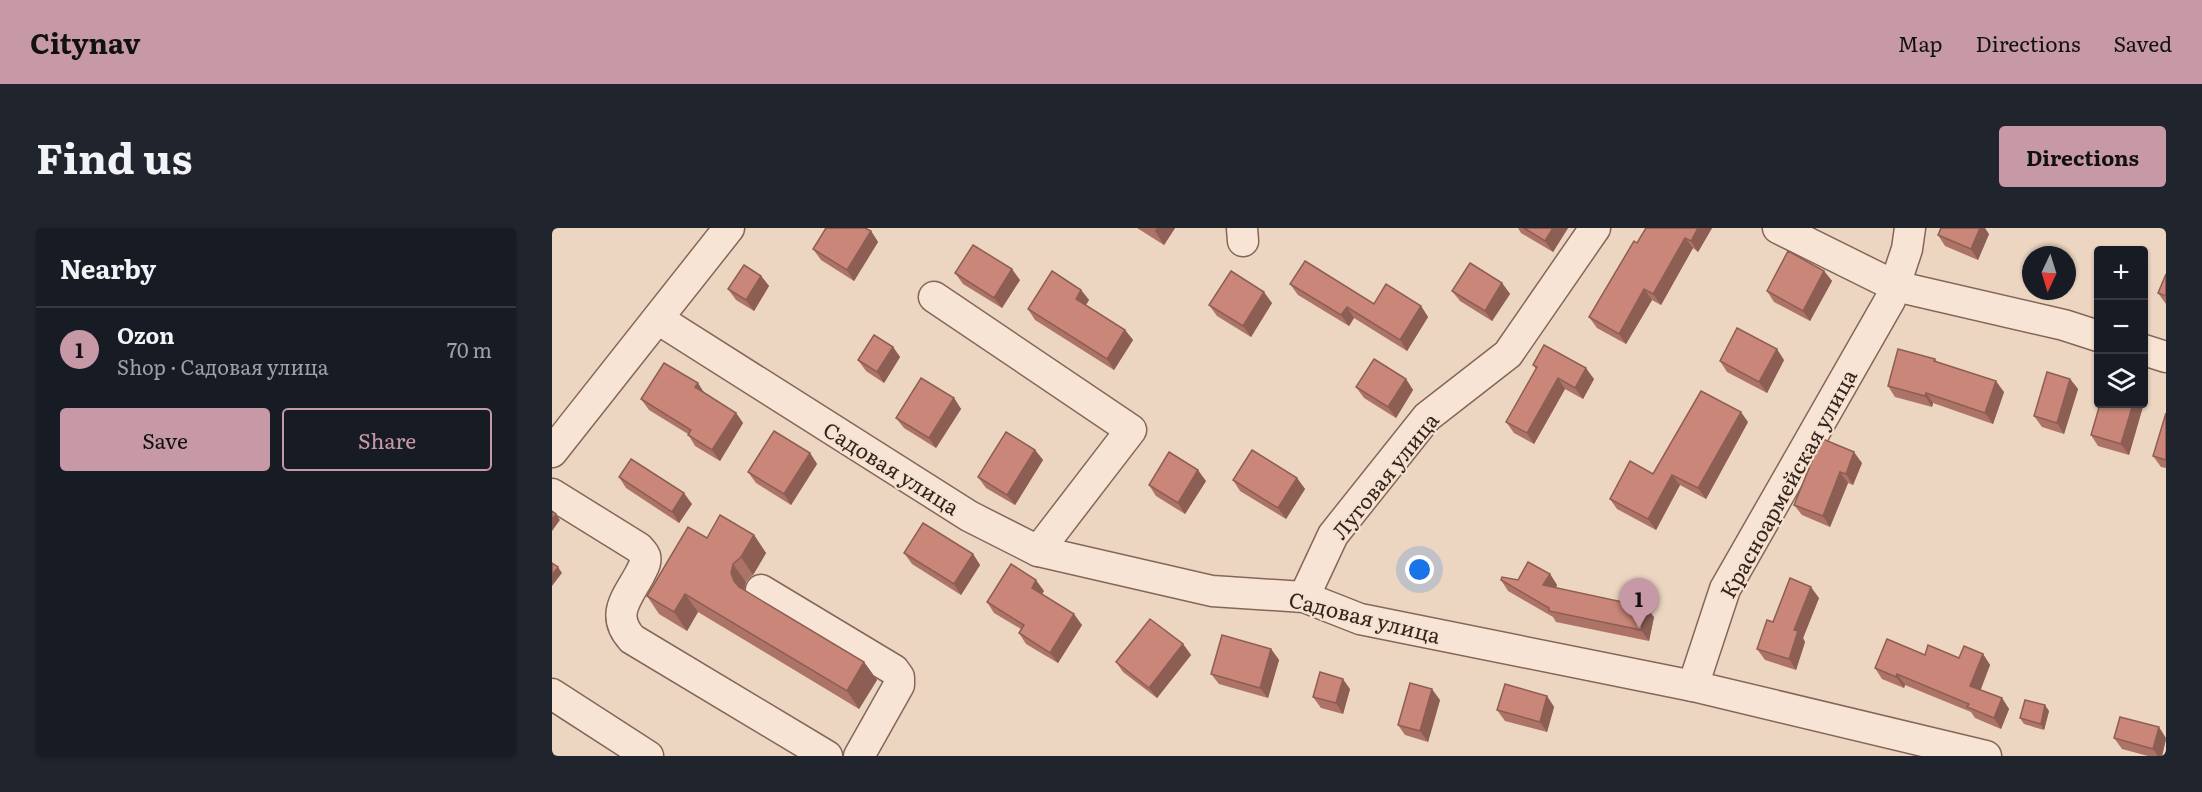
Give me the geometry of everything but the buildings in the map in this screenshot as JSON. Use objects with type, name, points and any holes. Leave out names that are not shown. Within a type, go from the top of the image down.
[{"type":"street","points":[[552,452],[729,228]]},
{"type":"street","name":"Луговая улица","points":[[1304,597],[1333,535],[1427,417],[1508,354],[1595,228]]},
{"type":"street","points":[[1778,228],[1895,286],[2064,325],[2094,335]]},
{"type":"street","name":"Красноармейская улица","points":[[1693,686],[1725,589],[1890,300],[1907,249],[1910,228]]},
{"type":"street","points":[[934,297],[1131,430],[1038,551]]},
{"type":"street","name":"Садовая улица","points":[[658,318],[969,516],[1038,551],[1212,591],[1304,597],[1360,619],[1693,686],[1986,756]]},
{"type":"street","points":[[2148,351],[2166,357]]},
{"type":"street","points":[[552,494],[639,548],[645,556],[645,565],[622,608],[620,619],[624,631],[632,639],[827,756]]},
{"type":"street","points":[[761,590],[894,670],[899,676],[899,685],[859,756]]},
{"type":"street","points":[[552,694],[648,756]]},
{"type":"place","name":"Ozon","points":[[1639,628]]}]
